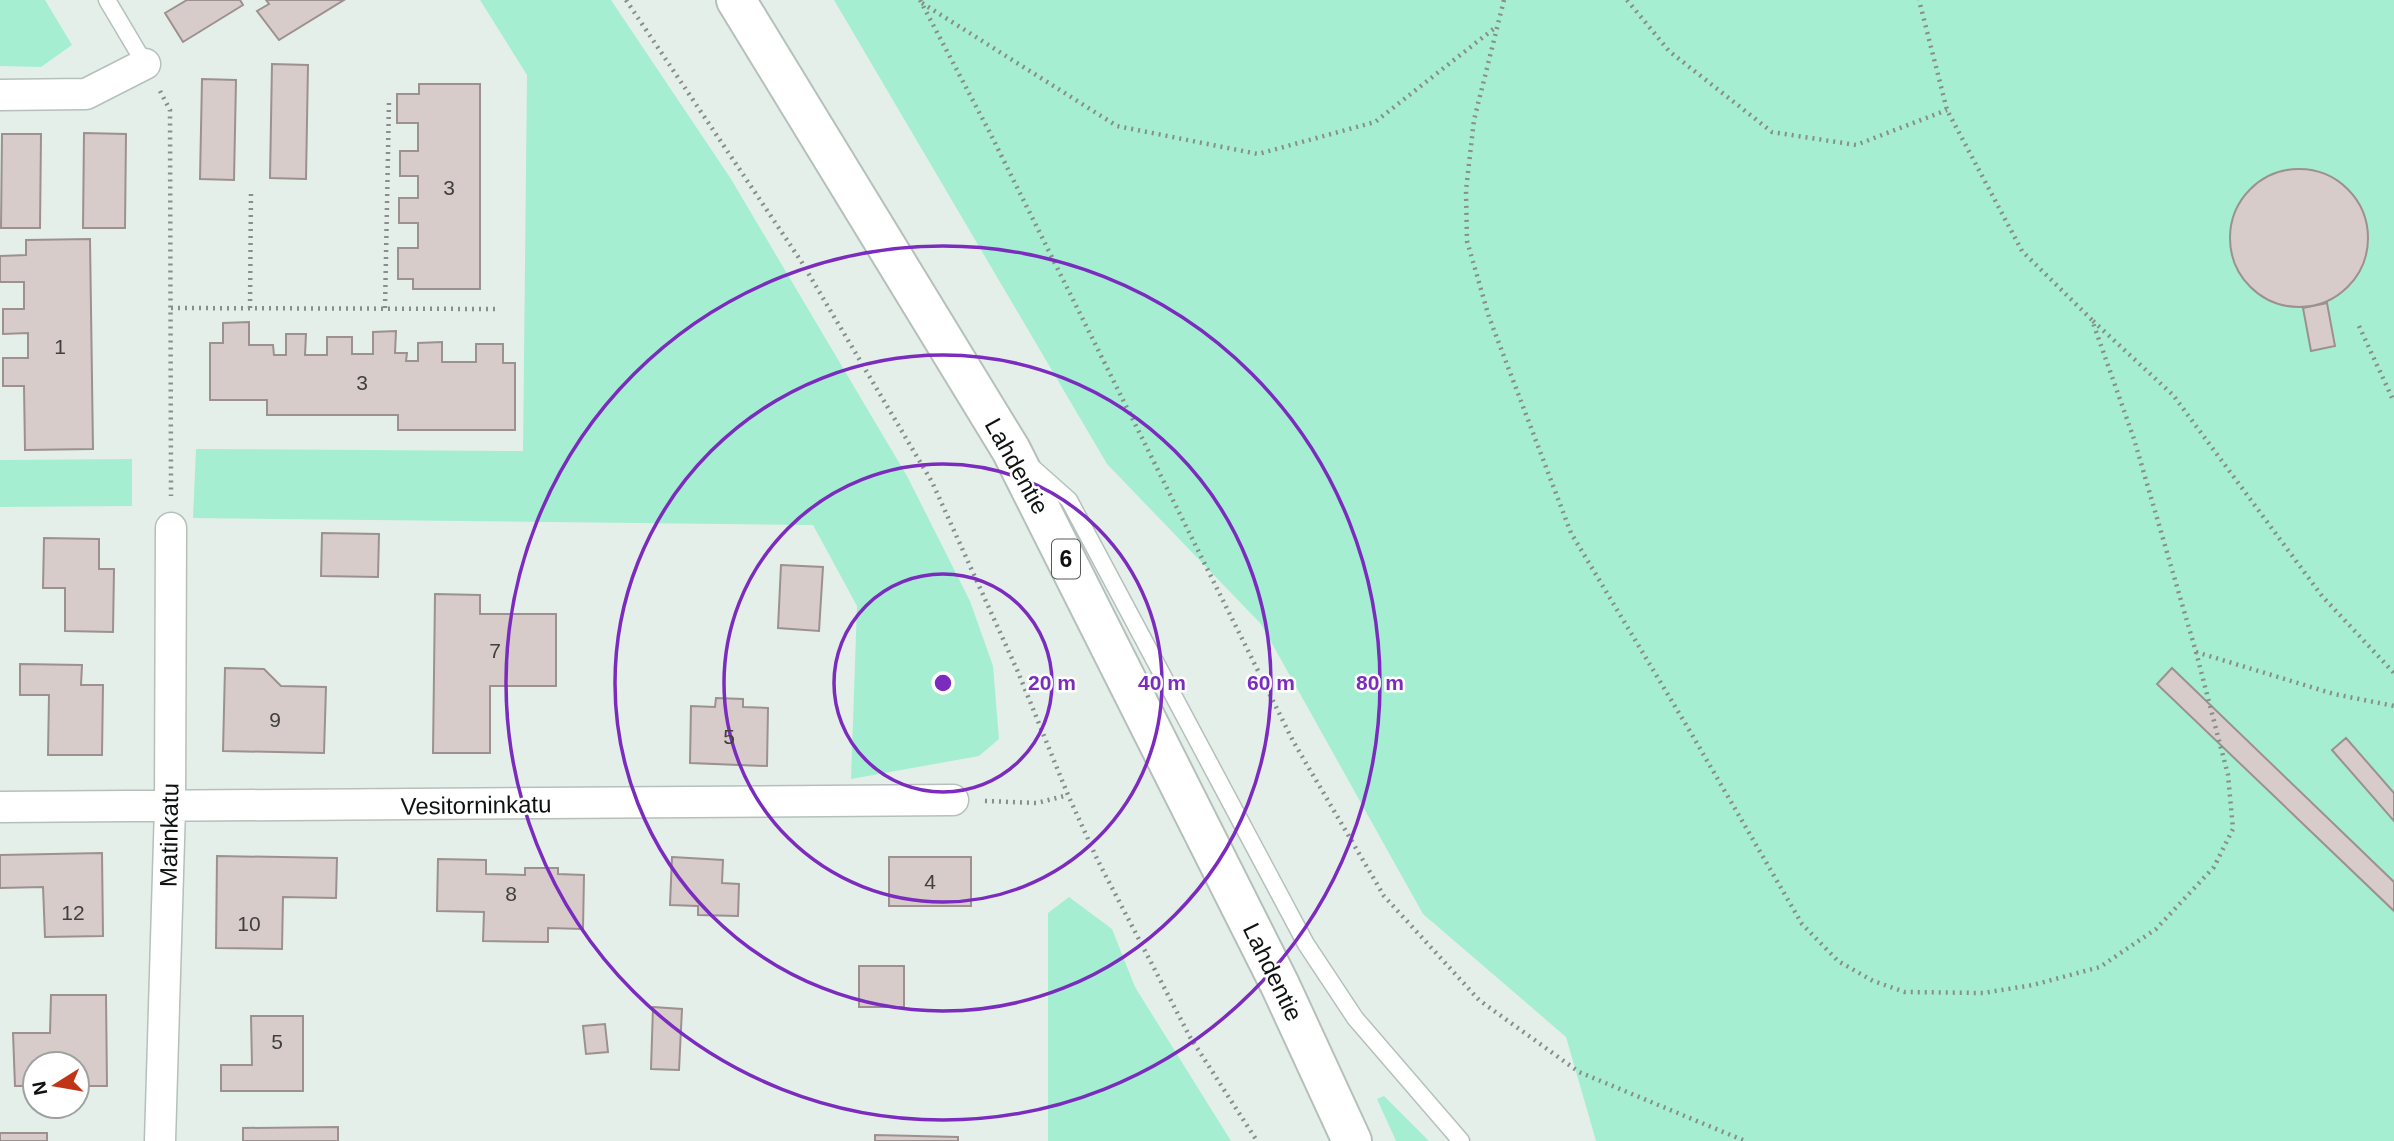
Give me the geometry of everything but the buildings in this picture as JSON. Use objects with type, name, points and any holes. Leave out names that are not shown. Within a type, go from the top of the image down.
[{"type":"highway","name":"Lahdentie","points":[[736,0],[1011,450],[1280,985],[1352,1141]]},
{"type":"street","points":[[0,95],[86,94],[145,64]]},
{"type":"street","name":"Matinkatu","points":[[160,1141],[170,807],[171,528]]},
{"type":"street","name":"Vesitorninkatu","points":[[0,807],[953,800]]},
{"type":"lane","points":[[107,0],[145,64]]},
{"type":"lane","points":[[1011,450],[1069,500],[1306,944],[1355,1018],[1461,1141]]},
{"type":"path","points":[[626,0],[801,261],[932,482],[1018,672],[1098,861],[1190,1037],[1257,1141]]},
{"type":"path","points":[[1504,0],[1474,120],[1466,190],[1467,242],[1489,317],[1571,533],[1802,924],[1838,961],[1873,981],[1905,992],[1983,993],[2033,985],[2100,967],[2157,929],[2214,867],[2233,829],[2228,775],[2196,652],[2134,439],[2092,320]]},
{"type":"path","points":[[1627,0],[1669,51],[1772,132],[1856,145],[1947,110]]},
{"type":"path","points":[[1919,0],[1947,110],[2022,251],[2173,395],[2322,596],[2394,673]]},
{"type":"path","points":[[920,1],[1117,126],[1258,154],[1375,121],[1497,26]]},
{"type":"path","points":[[920,1],[989,131],[1293,741],[1384,896],[1479,1000],[1579,1072],[1745,1141]]},
{"type":"path","points":[[145,64],[170,110],[171,528]]},
{"type":"path","points":[[386,308],[389,102]]},
{"type":"path","points":[[250,308],[251,190]]},
{"type":"path","points":[[171,308],[496,309]]},
{"type":"path","points":[[2359,326],[2394,402]]},
{"type":"path","points":[[2196,652],[2334,694],[2394,706]]},
{"type":"path","points":[[953,800],[1037,803],[1068,795]]},
{"type":"green space","points":[[0,0],[45,0],[72,45],[41,67],[0,66]]},
{"type":"green space","points":[[480,0],[611,0],[731,179],[907,476],[970,601],[993,666],[999,739],[979,756],[851,779],[857,606],[813,525],[193,518],[196,449],[523,451],[527,75]]},
{"type":"green space","points":[[834,0],[2394,0],[2394,1141],[1596,1141],[1566,1037],[1423,914],[1261,624],[1107,464]]},
{"type":"green space","points":[[132,459],[132,506],[0,507],[0,460]]},
{"type":"green space","points":[[1069,897],[1112,929],[1135,987],[1231,1141],[1048,1141],[1048,913]]},
{"type":"green space","points":[[1384,1096],[1429,1141],[1396,1141],[1377,1099]]}]
